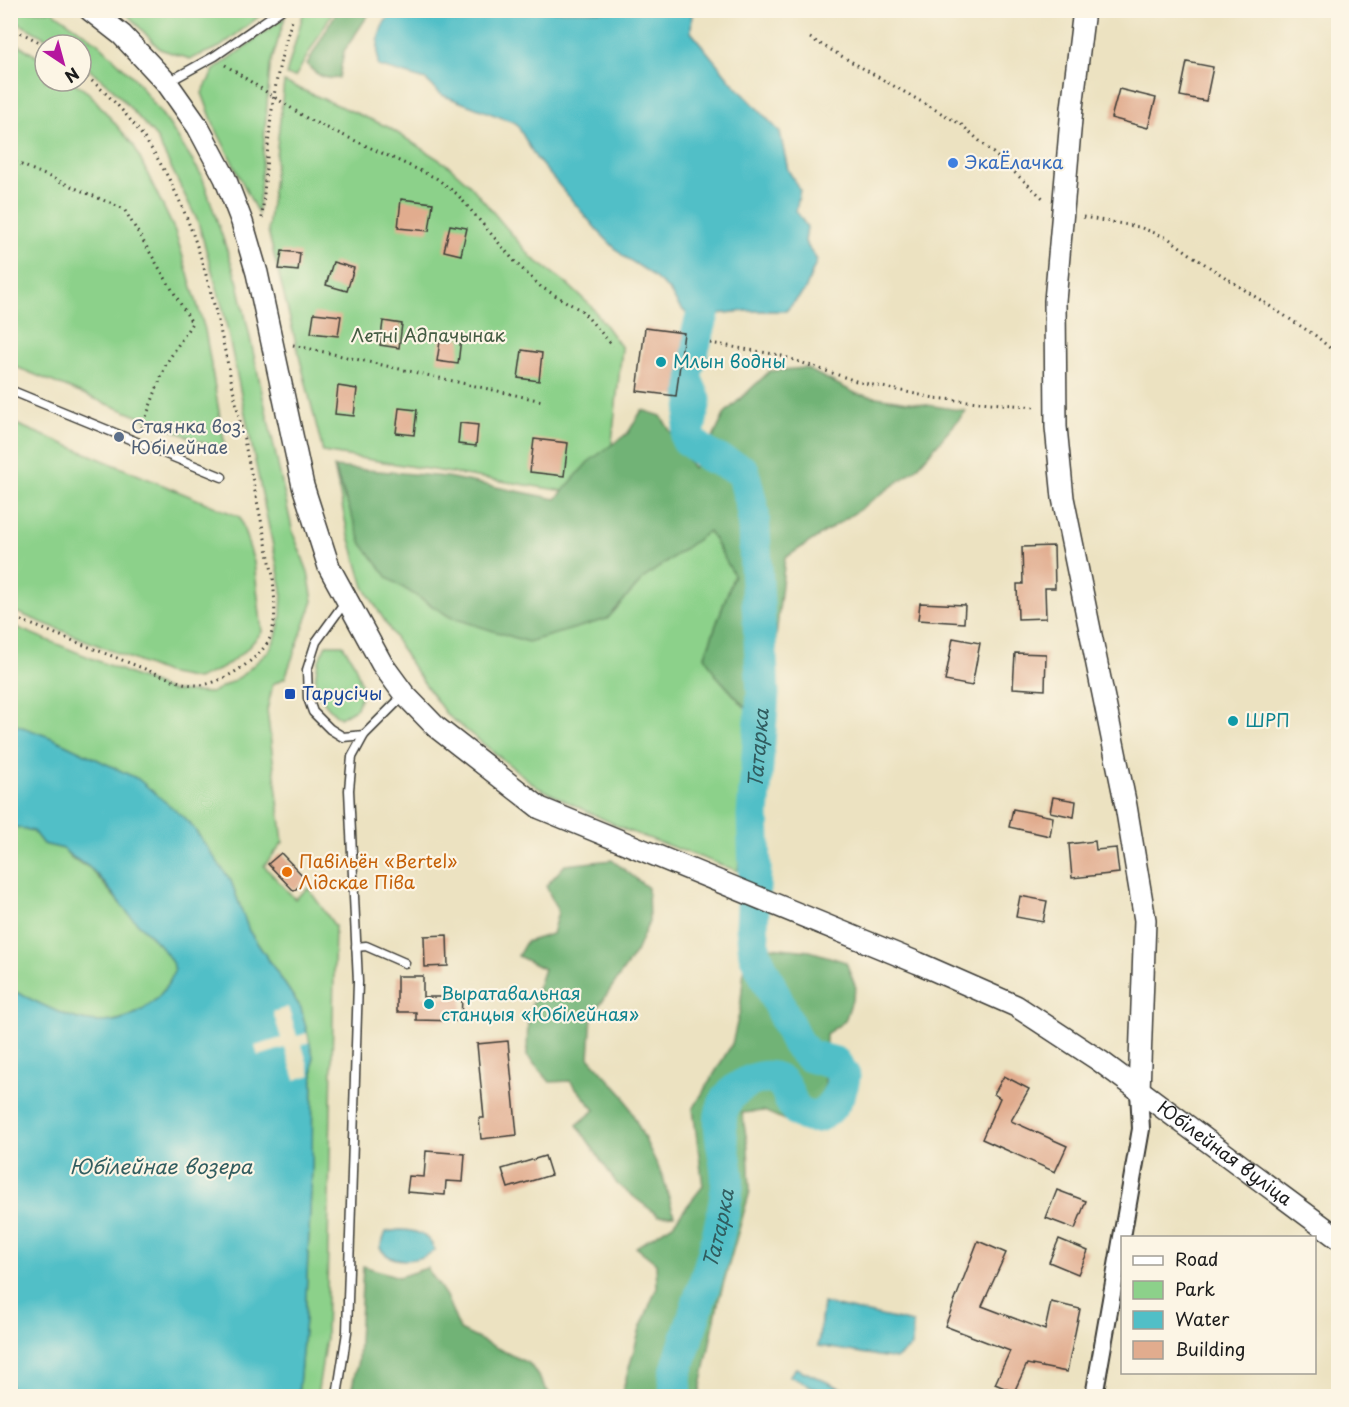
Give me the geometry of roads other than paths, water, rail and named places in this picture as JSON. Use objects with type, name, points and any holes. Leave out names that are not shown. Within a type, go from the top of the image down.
[{"type":"street","name":"Юбілейная вуліца","points":[[90,10],[122,35],[167,83],[198,127],[225,178],[242,222],[257,273],[309,509],[329,567],[346,602],[382,664],[404,694],[436,727],[540,808],[1016,1006],[1100,1061],[1338,1238]]},
{"type":"street","points":[[1084,10],[1072,108],[1055,301],[1055,408],[1064,498],[1126,806],[1145,920],[1139,1091],[1142,1129],[1123,1236]]},
{"type":"street","points":[[1094,1396],[1121,1246]]},
{"type":"lane","points":[[167,83],[215,56],[281,10]]},
{"type":"lane","points":[[10,390],[222,477]]},
{"type":"lane","points":[[346,602],[316,642],[307,670],[308,698],[314,712],[330,729],[343,737],[364,735]]},
{"type":"lane","points":[[337,1396],[347,1332],[358,982],[349,790],[352,757],[364,735],[404,694]]},
{"type":"lane","points":[[356,947],[366,946],[405,963]]},
{"type":"water","points":[[395,11],[692,11],[691,32],[731,81],[780,132],[788,170],[800,190],[796,211],[807,227],[805,242],[817,260],[805,290],[786,311],[744,311],[690,317],[678,305],[670,291],[647,271],[623,256],[598,231],[536,158],[516,123],[442,95],[426,80],[378,66],[378,43],[381,29]]},
{"type":"water","name":"Юбілейнае возера","points":[[11,723],[52,738],[138,779],[190,823],[231,881],[249,931],[301,1008],[313,1056],[312,1167],[305,1319],[298,1396],[11,1396],[11,990],[72,1017],[104,1022],[120,1020],[137,1013],[160,995],[175,969],[166,953],[127,912],[95,872],[64,849],[43,844],[33,831],[11,826]]},
{"type":"water","points":[[399,1230],[421,1234],[429,1240],[435,1250],[414,1259],[391,1257],[380,1248],[386,1232]]},
{"type":"water","points":[[823,1303],[913,1323],[912,1346],[896,1359],[818,1346]]},
{"type":"water","points":[[796,1368],[858,1396],[832,1396],[789,1376]]},
{"type":"waterway","name":"Татарка","points":[[676,1396],[675,1376],[712,1259],[723,1212],[727,1177],[720,1120],[727,1099],[745,1084],[768,1077],[782,1083],[797,1110],[814,1116],[822,1114],[835,1102],[844,1076],[835,1063],[809,1056],[797,1043],[755,954],[752,927],[755,869],[753,815],[763,694],[753,512],[743,471],[709,456],[687,439],[695,400],[685,377],[703,314],[705,269]]},
{"type":"place","name":"ЭкаЁлачка","points":[[953,163]]},
{"type":"place","name":"Млын водны","points":[[661,362]]},
{"type":"place","name":"Стаянка воз. Юбілейнае","points":[[119,437]]},
{"type":"place","name":"Тарусічы","points":[[290,694]]},
{"type":"place","name":"ШРП","points":[[1233,721]]},
{"type":"place","name":"Павільён «Bertel» Лідскае Піва","points":[[287,872]]},
{"type":"place","name":"Выратавальная станцыя «Юбілейная»","points":[[429,1004]]},
{"type":"park label","name":"Летні Адпачынак","points":[[428,336]]}]
